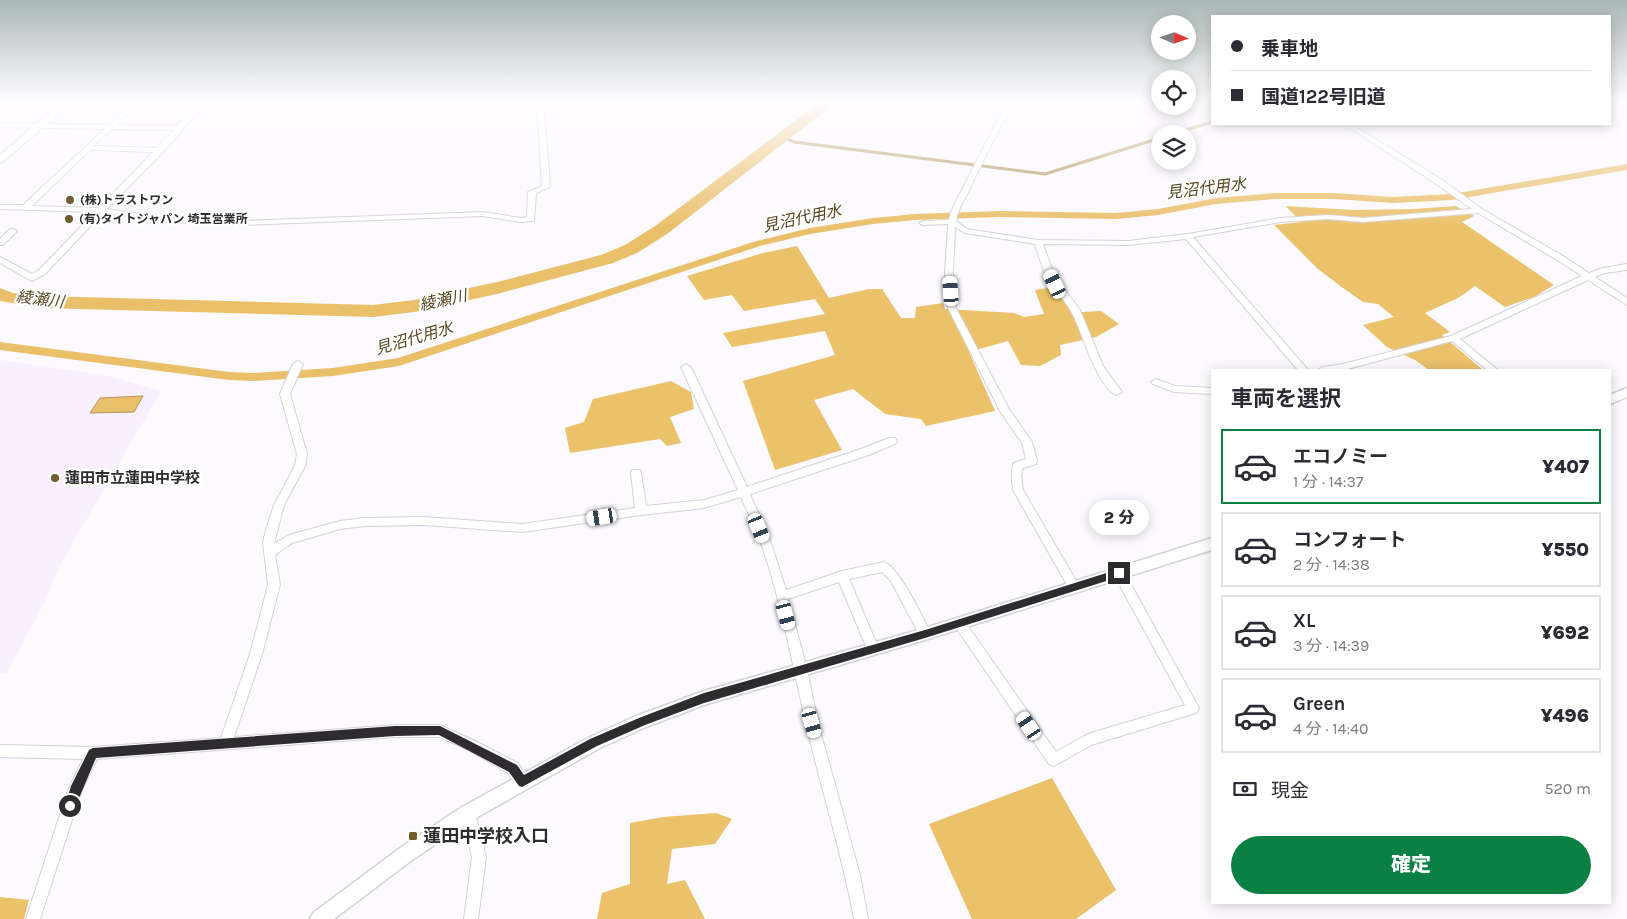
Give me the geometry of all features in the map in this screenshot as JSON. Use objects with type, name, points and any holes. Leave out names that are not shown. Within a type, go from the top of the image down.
[{"type":"main road","points":[[0,160],[21,143]]},
{"type":"street","points":[[26,207],[94,143]]},
{"type":"street","points":[[0,260],[32,278],[42,272],[166,143]]},
{"type":"street","points":[[0,207],[101,210],[166,220],[224,223],[483,214],[520,220],[531,219],[532,192],[546,187],[543,143]]},
{"type":"street","points":[[988,143],[963,196],[951,229],[949,273],[952,308],[1005,412],[1027,442],[1032,461],[1018,466],[1016,475],[1018,490],[1074,587]]},
{"type":"street","points":[[1379,143],[1479,211],[1589,276],[1627,302]]},
{"type":"street","points":[[89,148],[160,150]]},
{"type":"street","points":[[954,217],[965,231],[1038,242],[1128,243],[1188,236],[1280,220],[1328,217],[1363,220],[1479,211]]},
{"type":"street","points":[[923,223],[954,217]]},
{"type":"street","points":[[0,244],[13,231]]},
{"type":"street","points":[[1188,236],[1302,369]]},
{"type":"street","points":[[1038,242],[1055,284],[1074,308],[1080,320],[1090,351],[1101,373],[1117,392]]},
{"type":"street","points":[[1330,369],[1454,338],[1589,276],[1603,271],[1627,267]]},
{"type":"street","points":[[1454,338],[1491,369]]},
{"type":"street","points":[[225,742],[256,654],[274,585],[268,542],[278,505],[297,473],[302,454],[285,394],[296,367]]},
{"type":"street","points":[[686,367],[767,546],[782,596],[801,669],[812,723],[853,875],[861,919]]},
{"type":"street","points":[[1156,382],[1174,389],[1211,391]]},
{"type":"street","points":[[1611,400],[1625,394]]},
{"type":"street","points":[[269,553],[289,539],[340,525],[364,522],[424,521],[522,528],[641,510],[704,504],[864,452],[892,441]]},
{"type":"street","points":[[636,473],[641,510]]},
{"type":"street","points":[[318,919],[406,854],[468,813],[594,743],[642,721],[704,698],[925,634],[1211,544]]},
{"type":"street","points":[[782,596],[842,576],[884,567],[896,578],[925,634]]},
{"type":"street","points":[[959,623],[1054,760],[1088,740],[1193,708],[1119,573]]},
{"type":"street","points":[[842,576],[873,649]]},
{"type":"street","points":[[0,752],[93,753],[225,742],[395,731],[440,730],[513,768],[522,782]]},
{"type":"street","points":[[33,919],[75,790],[93,753]]},
{"type":"street","points":[[468,813],[479,857],[471,919]]},
{"type":"shaded area","points":[[1285,206],[1354,210],[1456,206],[1474,216],[1462,222],[1554,285],[1534,297],[1505,307],[1475,286],[1458,298],[1425,313],[1450,332],[1442,335],[1482,369],[1428,369],[1415,360],[1387,347],[1363,325],[1394,317],[1378,304],[1363,302],[1318,269],[1274,225],[1302,222]]},
{"type":"shaded area","points":[[797,246],[829,298],[869,289],[882,289],[901,318],[915,318],[916,307],[943,303],[945,309],[1014,313],[1024,317],[1044,314],[1035,290],[1052,288],[1068,294],[1082,312],[1101,311],[1119,324],[1096,337],[1060,345],[1061,355],[1040,366],[1021,365],[1008,341],[969,352],[995,411],[926,426],[921,419],[885,414],[853,389],[814,400],[842,450],[775,470],[743,381],[835,355],[825,331],[732,347],[723,333],[825,314],[815,299],[744,311],[732,295],[704,300],[687,276],[763,253]]},
{"type":"shaded area","name":"蓮田市立蓮田中学校","points":[[0,360],[109,376],[161,391],[60,565],[43,606],[6,673],[0,673]]},
{"type":"shaded area","points":[[671,381],[691,392],[694,409],[670,417],[681,443],[667,446],[660,439],[570,453],[565,428],[584,422],[593,399]]},
{"type":"shaded area","points":[[143,396],[134,412],[90,413],[100,398]]},
{"type":"shaded area","points":[[1052,778],[1116,890],[1076,919],[972,919],[929,824]]},
{"type":"shaded area","points":[[716,813],[732,819],[715,844],[672,849],[667,884],[685,880],[705,919],[597,919],[602,893],[630,884],[630,823],[663,817]]},
{"type":"shaded area","points":[[0,897],[29,900],[24,919],[0,919]]},
{"type":"waterway","name":"綾瀬川","points":[[0,294],[10,298],[41,302],[373,311],[414,306],[497,288],[607,259],[631,249],[661,230],[776,143]]},
{"type":"waterway","points":[[801,143],[1045,174],[1144,143]]},
{"type":"waterway","name":"見沼代用水","points":[[0,346],[229,376],[254,377],[333,372],[399,362],[757,244],[810,231],[873,221],[915,217],[999,214],[1116,216],[1158,212],[1216,201],[1274,196],[1334,196],[1393,200],[1452,197],[1627,167]]},
{"type":"place","name":"(株)トラストワン","points":[[70,200]]},
{"type":"place","name":"(有)タイトジャパン 埼玉営業所","points":[[69,219]]},
{"type":"place","name":"蓮田市立蓮田中学校","points":[[55,478]]},
{"type":"place","name":"蓮田中学校入口","points":[[413,836]]},
{"type":"route","points":[[70,806],[75,790],[93,753],[395,731],[440,730],[513,768],[522,782],[594,743],[672,709],[801,669],[925,634],[1119,573]]}]
